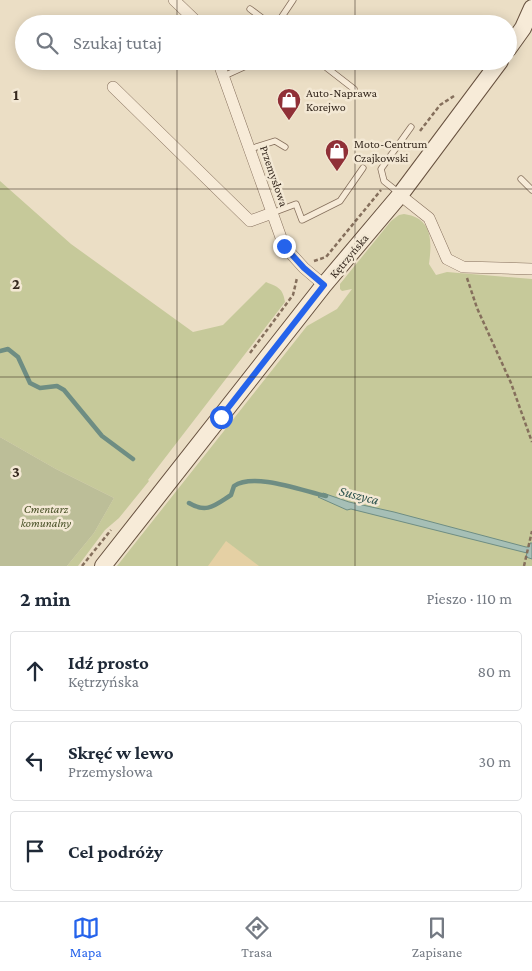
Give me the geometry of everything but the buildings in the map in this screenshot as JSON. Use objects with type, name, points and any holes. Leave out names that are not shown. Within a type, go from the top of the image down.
[{"type":"main road","points":[[517,36],[532,8]]},
{"type":"main road","name":"Kętrzyńska","points":[[103,566],[324,285],[400,194],[493,70]]},
{"type":"street","points":[[174,0],[190,15]]},
{"type":"street","name":"Przemysłowa","points":[[222,70],[284,246],[304,268],[324,285]]},
{"type":"street","points":[[113,87],[250,221],[272,212]]},
{"type":"street","points":[[400,194],[429,218],[447,260],[463,266],[532,270]]},
{"type":"lane","points":[[283,15],[293,0]]},
{"type":"lane","points":[[250,9],[258,15]]},
{"type":"lane","points":[[224,76],[237,70]]},
{"type":"lane","points":[[330,70],[354,89]]},
{"type":"lane","points":[[400,194],[384,181],[381,169],[411,127]]},
{"type":"lane","points":[[250,149],[275,141],[285,148]]},
{"type":"lane","points":[[272,212],[296,204],[302,220],[340,201],[363,168]]},
{"type":"lane","points":[[522,179],[532,190]]},
{"type":"path","points":[[418,133],[440,105],[459,93]]},
{"type":"path","points":[[463,266],[477,308],[511,383],[532,442]]},
{"type":"path","points":[[523,565],[532,531]]},
{"type":"green space","points":[[0,181],[71,244],[193,332],[223,325],[266,282],[279,289],[284,297],[285,302],[149,481],[119,518],[105,530],[78,566],[67,566],[94,533],[114,498],[56,469],[0,437]]},
{"type":"green space","points":[[404,214],[421,220],[425,226],[430,239],[429,264],[436,275],[447,272],[532,279],[532,566],[117,566],[307,326],[337,309],[352,289],[342,291],[340,284],[391,221]]},
{"type":"green space","name":"Cmentarz komunalny","points":[[0,437],[56,469],[114,498],[94,533],[67,566],[0,566]]},
{"type":"sand","points":[[226,541],[259,566],[208,566]]},
{"type":"water","points":[[323,493],[349,502],[526,547],[529,547],[530,543],[532,543],[532,559],[526,557],[527,553],[351,509],[347,510],[318,497]]},
{"type":"waterway","name":"Suszyca","points":[[0,351],[8,349],[18,357],[30,383],[40,388],[57,386],[64,390],[102,436],[133,459]]},
{"type":"waterway","name":"Suszyca","points":[[189,503],[201,508],[211,507],[231,495],[234,486],[243,482],[254,481],[279,484],[326,496]]},
{"type":"place","name":"Auto-Naprawa Korejwo","points":[[289,121]]},
{"type":"place","name":"Moto-Centrum Czajkowski","points":[[337,172]]},
{"type":"route","points":[[221,417],[324,285],[304,268],[284,246]]}]
